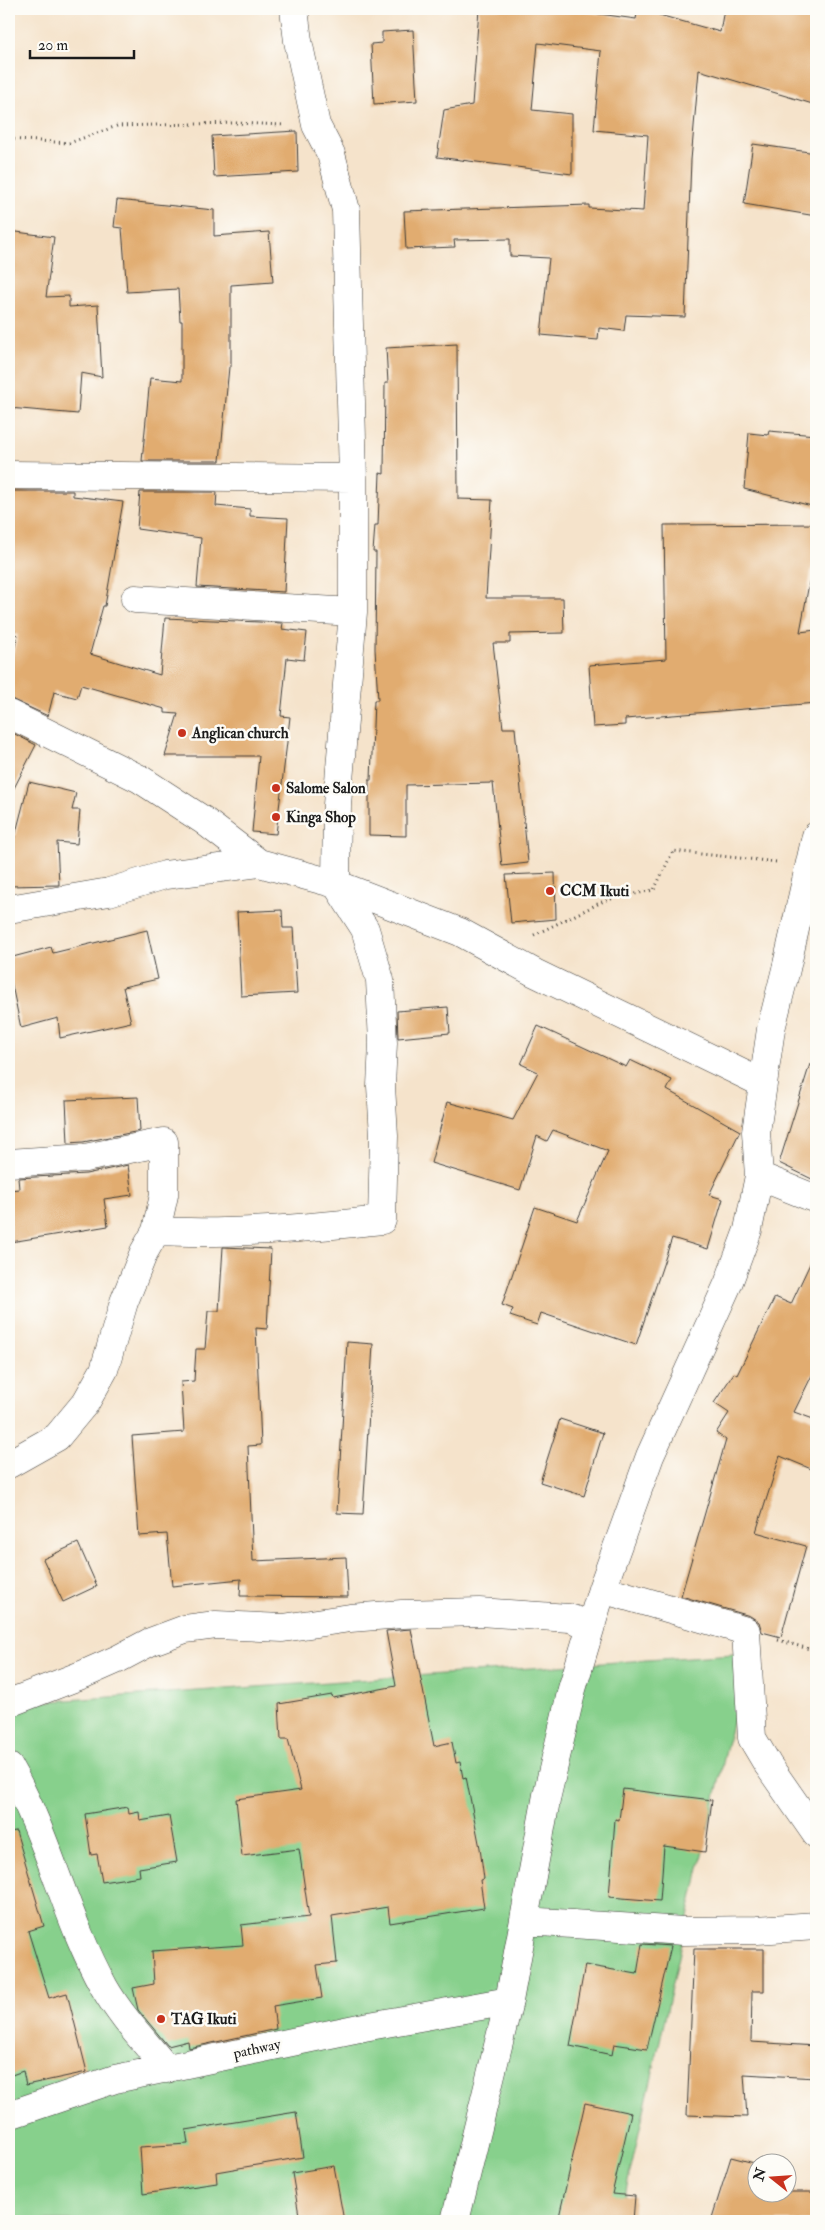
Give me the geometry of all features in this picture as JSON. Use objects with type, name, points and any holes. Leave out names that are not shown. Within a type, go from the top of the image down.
[{"type":"street","points":[[156,1231],[236,1233],[382,1220],[384,1136],[381,1086],[383,1043],[380,980],[365,929],[336,884],[337,805],[352,612],[353,478],[346,210],[331,154],[316,125],[298,41],[294,9]]},
{"type":"street","points":[[9,475],[353,478]]},
{"type":"street","points":[[136,599],[352,612]]},
{"type":"street","points":[[9,714],[140,779],[203,820],[259,863],[336,884],[460,932],[632,1022],[762,1084]]},
{"type":"street","points":[[455,2221],[509,2001],[547,1795],[572,1689],[602,1589],[650,1456],[728,1284],[748,1230],[759,1176],[756,1132],[770,1029],[813,866],[816,836]]},
{"type":"street","points":[[9,910],[109,892],[165,875],[259,863]]},
{"type":"street","points":[[9,1163],[85,1158],[164,1142],[164,1195],[156,1231],[144,1252],[124,1302],[104,1370],[86,1402],[57,1437],[9,1464]]},
{"type":"street","points":[[759,1176],[816,1200]]},
{"type":"street","points":[[602,1589],[746,1631],[752,1738],[768,1765],[816,1834]]},
{"type":"street","points":[[9,1703],[118,1659],[150,1642],[185,1629],[244,1625],[283,1628],[358,1617],[479,1612],[569,1618],[591,1625]]},
{"type":"street","points":[[9,1767],[45,1842],[83,1943],[105,1988],[129,2024],[167,2068]]},
{"type":"street","points":[[524,1922],[684,1931],[757,1930],[816,1926]]},
{"type":"street","name":"pathway","points":[[9,2115],[114,2079],[364,2027],[509,2001]]},
{"type":"path","points":[[9,139],[69,144],[117,126],[235,123],[316,125]]},
{"type":"path","points":[[497,953],[606,900],[654,890],[673,851],[813,866]]},
{"type":"green space","points":[[748,1653],[619,2221],[9,2221],[9,1704]]},
{"type":"building","points":[[479,9],[563,9],[636,19],[638,9],[720,32],[724,9],[816,9],[816,105],[699,70],[691,160],[685,317],[626,315],[624,331],[599,328],[598,340],[541,335],[549,258],[510,256],[510,239],[454,240],[455,247],[406,249],[404,211],[589,205],[589,208],[643,211],[648,135],[594,130],[601,51],[538,43],[532,110],[572,114],[572,174],[437,157],[444,110],[472,105]]},
{"type":"building","points":[[413,30],[417,101],[374,104],[371,44],[382,43],[382,32]]},
{"type":"building","points":[[297,131],[298,172],[214,177],[212,136]]},
{"type":"building","points":[[753,144],[816,153],[816,216],[744,204]]},
{"type":"building","points":[[117,200],[214,210],[214,236],[269,232],[273,282],[231,285],[231,367],[229,367],[220,461],[142,461],[150,378],[182,381],[182,321],[180,321],[178,289],[127,292],[122,228],[114,227]]},
{"type":"building","points":[[9,231],[54,237],[46,297],[69,296],[69,307],[98,305],[102,377],[81,373],[78,414],[9,408]]},
{"type":"building","points":[[457,344],[458,499],[492,500],[486,598],[563,598],[564,633],[510,634],[510,643],[493,643],[503,728],[515,728],[528,863],[502,866],[493,783],[406,785],[406,836],[369,835],[369,780],[371,780],[374,700],[378,700],[375,649],[376,552],[373,552],[375,525],[378,525],[380,473],[384,474],[385,383],[388,383],[386,348]]},
{"type":"building","points":[[769,431],[816,435],[816,507],[744,489],[749,433],[768,435]]},
{"type":"building","points":[[9,491],[73,491],[73,496],[123,502],[105,606],[103,606],[90,654],[160,675],[165,618],[283,623],[282,629],[307,632],[304,660],[287,658],[281,716],[290,717],[276,834],[252,832],[259,756],[165,756],[178,714],[165,713],[165,709],[81,685],[77,698],[54,692],[48,716],[9,698],[9,668],[18,635],[14,634],[15,630],[9,628]]},
{"type":"building","points":[[140,492],[217,492],[216,506],[250,509],[250,516],[288,518],[284,592],[197,587],[201,538],[137,529]]},
{"type":"building","points":[[816,524],[816,546],[800,632],[816,630],[816,659],[813,659],[816,703],[625,719],[625,725],[593,727],[589,665],[666,659],[664,525]]},
{"type":"building","points":[[9,731],[36,745],[9,798]]},
{"type":"building","points":[[29,782],[76,793],[72,810],[80,810],[77,844],[57,842],[59,885],[9,886],[9,845],[13,844]]},
{"type":"building","points":[[555,873],[556,919],[511,923],[506,875]]},
{"type":"building","points":[[282,910],[283,928],[293,928],[297,993],[241,996],[237,912]]},
{"type":"building","points":[[147,930],[158,979],[123,987],[131,1022],[60,1038],[58,1018],[21,1028],[9,971],[9,958],[51,947],[53,953]]},
{"type":"building","points":[[448,1007],[450,1033],[398,1038],[397,1011]]},
{"type":"building","points":[[538,1026],[626,1067],[630,1060],[672,1080],[667,1090],[740,1131],[709,1195],[723,1199],[708,1249],[672,1238],[636,1345],[541,1313],[537,1325],[510,1316],[513,1309],[502,1305],[535,1207],[577,1221],[608,1151],[553,1130],[547,1141],[537,1136],[520,1190],[431,1163],[447,1102],[513,1120],[538,1072],[521,1064]]},
{"type":"building","points":[[810,1064],[816,1064],[816,1181],[779,1163]]},
{"type":"building","points":[[138,1097],[140,1131],[68,1143],[66,1100]]},
{"type":"building","points":[[128,1165],[132,1195],[104,1199],[108,1226],[11,1242],[9,1190],[19,1189],[18,1178],[86,1174]]},
{"type":"building","points":[[223,1247],[271,1249],[267,1329],[256,1328],[261,1445],[248,1446],[253,1561],[346,1557],[348,1597],[240,1596],[241,1579],[172,1586],[167,1534],[139,1536],[132,1436],[184,1432],[181,1382],[194,1381],[196,1349],[205,1349],[208,1311],[219,1311]]},
{"type":"building","points":[[816,1251],[816,1367],[794,1412],[816,1420],[816,1471],[780,1456],[756,1532],[806,1546],[781,1637],[762,1632],[759,1622],[750,1616],[681,1596],[726,1440],[716,1433],[729,1413],[714,1403],[734,1373],[737,1375],[775,1297],[791,1304]]},
{"type":"building","points":[[347,1342],[373,1344],[363,1514],[337,1513]]},
{"type":"building","points":[[560,1419],[603,1433],[584,1496],[540,1482]]},
{"type":"building","points":[[78,1543],[97,1586],[63,1602],[43,1559]]},
{"type":"building","points":[[411,1629],[434,1746],[452,1742],[456,1763],[460,1762],[463,1778],[466,1777],[480,1848],[484,1879],[480,1880],[484,1908],[390,1923],[388,1907],[332,1916],[337,1963],[317,1965],[322,1998],[273,2006],[276,2029],[189,2048],[188,2041],[168,2046],[138,2010],[133,1988],[154,1984],[152,1951],[243,1945],[241,1925],[309,1917],[299,1849],[242,1856],[236,1799],[301,1790],[288,1739],[281,1739],[279,1704],[332,1695],[333,1698],[396,1686],[386,1631]]},
{"type":"building","points":[[623,1789],[712,1800],[705,1852],[664,1846],[660,1901],[609,1897],[615,1819],[619,1820]]},
{"type":"building","points":[[128,1807],[129,1814],[139,1812],[140,1821],[169,1816],[177,1862],[139,1868],[140,1876],[102,1882],[97,1854],[91,1855],[85,1814]]},
{"type":"building","points":[[16,1831],[44,1926],[28,1931],[49,1998],[67,1993],[87,2072],[26,2085],[23,2071],[9,2076],[9,1832]]},
{"type":"building","points":[[642,1944],[671,1946],[647,2049],[614,2044],[612,2055],[570,2046],[585,1965],[637,1974]]},
{"type":"building","points":[[694,1949],[764,1949],[764,1991],[752,1991],[751,2042],[816,2046],[816,2078],[744,2074],[747,2117],[687,2115]]},
{"type":"building","points":[[585,2103],[631,2113],[612,2194],[635,2196],[633,2221],[558,2221]]},
{"type":"building","points":[[296,2112],[303,2157],[216,2172],[217,2183],[143,2194],[140,2147],[188,2144],[186,2130]]},
{"type":"building","points":[[731,2157],[748,2161],[748,2202],[798,2202],[798,2192],[816,2192],[816,2221],[711,2221]]},
{"type":"building","points":[[334,2166],[344,2221],[300,2221],[292,2173]]},
{"type":"place","name":"Anglican church","points":[[182,733]]},
{"type":"place","name":"Salome Salon","points":[[276,788]]},
{"type":"place","name":"Kinga Shop","points":[[276,817]]},
{"type":"place","name":"CCM Ikuti","points":[[550,891]]},
{"type":"place","name":"TAG Ikuti","points":[[161,2019]]}]
